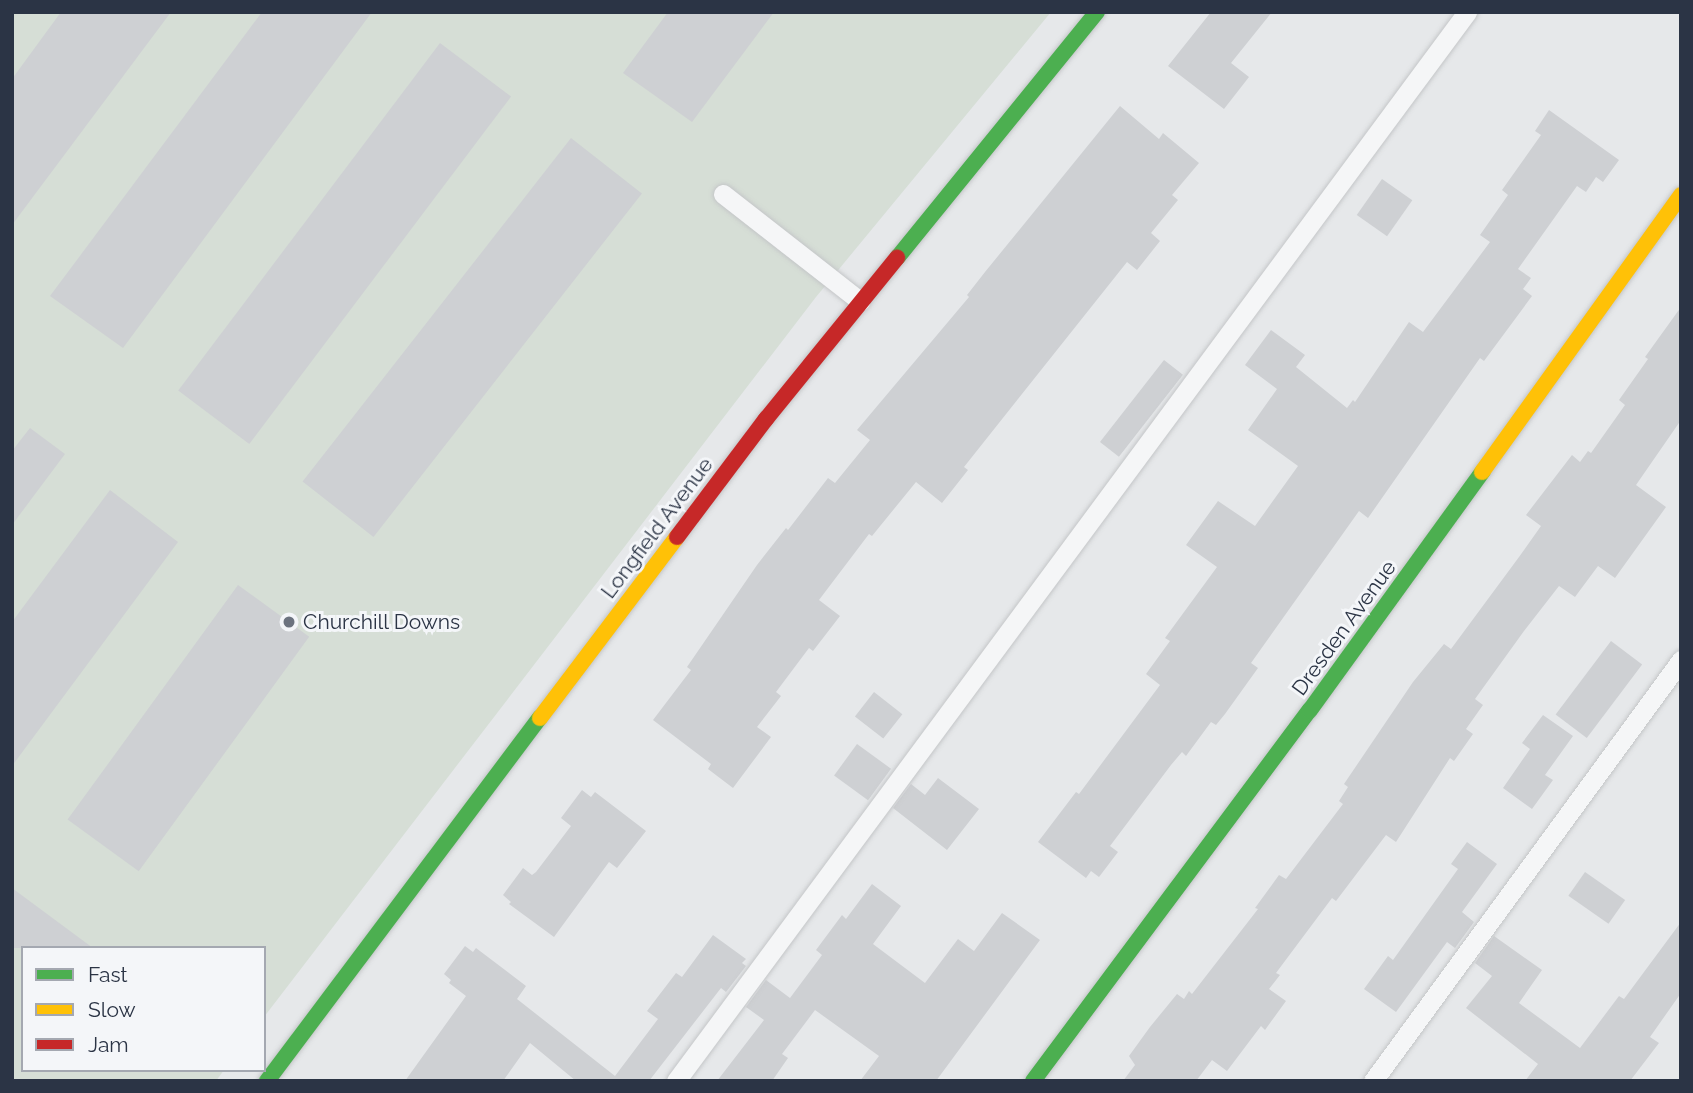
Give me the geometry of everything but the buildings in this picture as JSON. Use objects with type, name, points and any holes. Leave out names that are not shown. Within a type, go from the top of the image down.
[{"type":"street","name":"Longfield Avenue","points":[[267,1081],[757,430],[1097,12]]},
{"type":"street","name":"Dresden Avenue","points":[[1033,1081],[1310,710],[1681,195]]},
{"type":"lane","points":[[676,1081],[1466,12]]},
{"type":"lane","points":[[723,194],[860,301]]},
{"type":"lane","points":[[1373,1081],[1681,660]]},
{"type":"shaded area","name":"Churchill Downs","points":[[12,12],[1051,12],[816,297],[266,1014],[266,946],[21,946],[21,1072],[223,1072],[216,1081],[12,1081]]},
{"type":"traffic: fast","points":[[897,258],[1097,12]]},
{"type":"traffic: fast","points":[[1033,1081],[1310,710],[1482,472]]},
{"type":"traffic: fast","points":[[267,1081],[540,718]]},
{"type":"traffic: slow","points":[[1482,472],[1681,195]]},
{"type":"traffic: slow","points":[[540,718],[677,537]]},
{"type":"traffic: jam","points":[[677,537],[766,419],[897,258]]},
{"type":"place","name":"Churchill Downs","points":[[289,622]]}]
